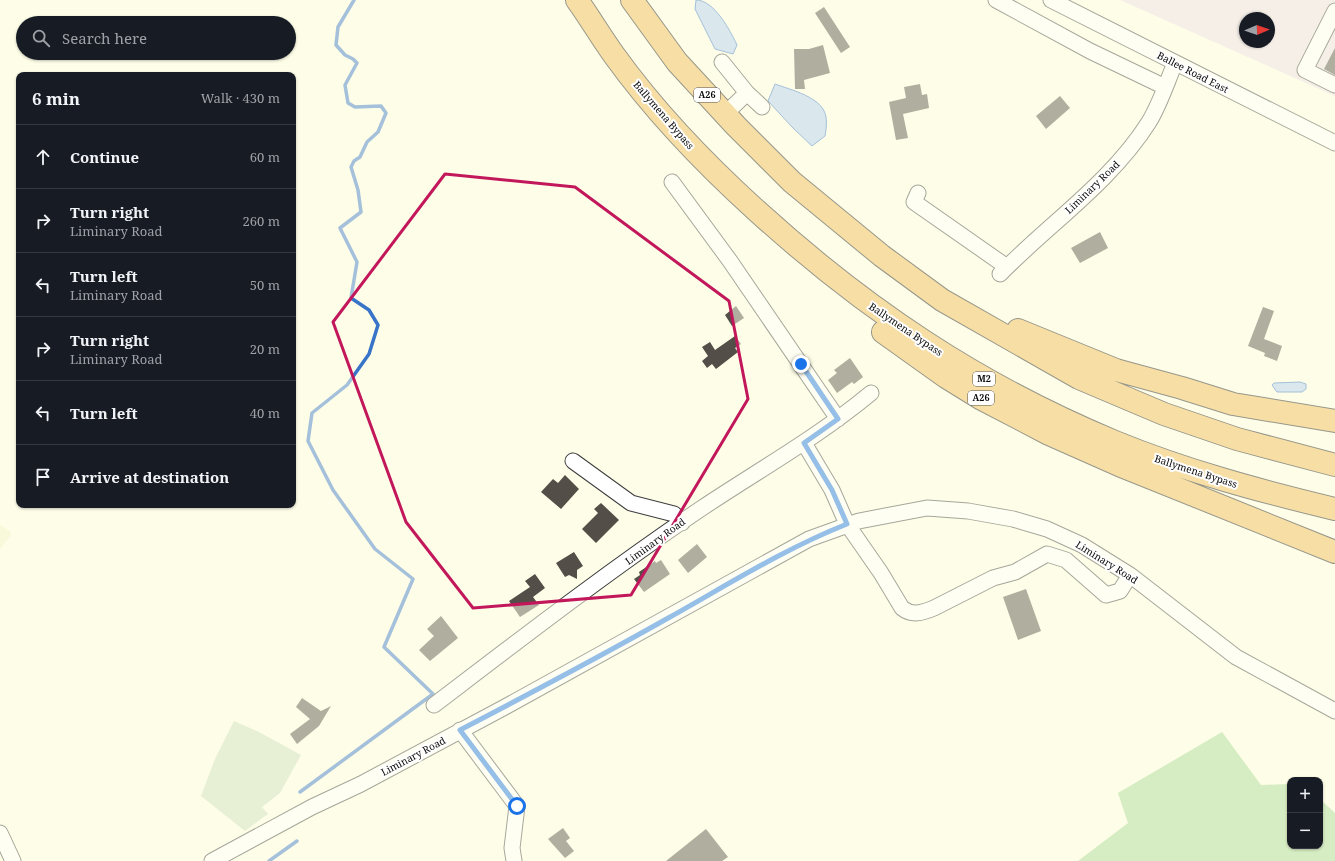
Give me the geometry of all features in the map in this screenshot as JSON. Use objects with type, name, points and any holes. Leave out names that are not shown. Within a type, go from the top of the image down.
[{"type":"highway","name":"Ballymena Bypass","points":[[577,0],[614,56],[690,147],[726,183],[793,244],[832,276],[917,338],[971,372],[1072,424],[1159,459],[1238,485],[1335,509]]},
{"type":"highway","name":"A26","points":[[632,0],[677,62],[725,114],[792,182],[946,294],[1034,338],[1116,370],[1233,404],[1335,421]]},
{"type":"highway","name":"A26","points":[[690,147],[713,177],[817,277],[881,330],[946,377],[1015,417],[1077,447],[1335,552]]},
{"type":"highway","points":[[792,182],[882,256],[942,300],[1079,378],[1164,414],[1230,437],[1335,465]]},
{"type":"street","points":[[996,0],[1090,50],[1165,87]]},
{"type":"street","name":"Ballee Road East","points":[[1051,0],[1335,143]]},
{"type":"street","points":[[1335,11],[1305,70],[1335,84]]},
{"type":"street","points":[[722,62],[747,93],[762,107]]},
{"type":"street","name":"Liminary Road","points":[[918,192],[914,202],[1003,270],[1108,174],[1149,121],[1165,87],[1174,63]]},
{"type":"street","points":[[725,114],[747,93]]},
{"type":"street","points":[[672,182],[730,261],[838,419]]},
{"type":"street","name":"Liminary Road","points":[[434,704],[575,598],[682,522],[804,443],[871,393]]},
{"type":"street","points":[[804,443],[832,490],[847,524],[881,573],[902,608],[907,612],[924,612],[934,608],[993,578],[1015,572],[1047,554],[1066,560],[1106,595],[1120,591],[1130,575]]},
{"type":"street","points":[[573,460],[631,503],[674,514],[682,522]]},
{"type":"street","name":"Liminary Road","points":[[212,861],[312,807],[361,784],[669,618],[765,562],[809,539],[847,524],[889,514],[926,508],[968,510],[1013,519],[1047,528],[1082,545],[1130,575],[1236,657],[1335,711]]},
{"type":"street","points":[[460,730],[517,806],[512,848],[514,861]]},
{"type":"street","points":[[0,833],[13,861]]},
{"type":"highlighted area","points":[[445,174],[575,187],[729,301],[748,399],[631,595],[473,608],[406,522],[333,322]]},
{"type":"shaded area","points":[[1120,0],[1335,0],[1335,96]]},
{"type":"green space","points":[[0,525],[10,531],[11,535],[0,549]]},
{"type":"green space","points":[[234,721],[259,732],[301,755],[280,793],[262,807],[268,814],[245,831],[201,796],[215,759]]},
{"type":"green space","points":[[1222,732],[1261,785],[1287,784],[1287,849],[1323,849],[1323,802],[1335,813],[1335,861],[1078,861],[1128,823],[1118,793]]},
{"type":"water","points":[[696,0],[703,1],[709,5],[726,24],[737,45],[733,54],[715,49],[695,9]]},
{"type":"water","points":[[775,84],[813,99],[824,110],[826,117],[825,136],[812,146],[768,101]]},
{"type":"water","points":[[1300,382],[1306,384],[1306,389],[1302,392],[1277,392],[1272,385],[1274,383]]},
{"type":"building","points":[[824,7],[850,47],[841,53],[815,13]]},
{"type":"building","points":[[823,45],[830,73],[804,80],[805,89],[795,89],[794,49],[809,49]]},
{"type":"building","points":[[1335,48],[1335,75],[1324,69]]},
{"type":"building","points":[[920,84],[922,95],[927,94],[929,108],[903,114],[908,138],[896,140],[889,102],[906,98],[904,87]]},
{"type":"building","points":[[1060,96],[1070,108],[1046,129],[1036,116]]},
{"type":"building","points":[[1100,232],[1108,248],[1080,263],[1071,248]]},
{"type":"building","points":[[736,306],[744,318],[732,326],[725,315]]},
{"type":"building","points":[[1263,307],[1274,311],[1264,339],[1282,346],[1277,361],[1264,356],[1265,353],[1248,346]]},
{"type":"building","points":[[735,336],[741,344],[735,348],[738,352],[716,369],[712,364],[707,368],[702,361],[708,356],[702,347],[710,342],[715,350]]},
{"type":"building","points":[[850,358],[863,377],[854,384],[852,382],[837,393],[828,380],[837,373],[834,370]]},
{"type":"building","points":[[565,475],[579,489],[561,509],[541,492],[553,479],[558,483]]},
{"type":"building","points":[[601,503],[619,520],[596,543],[582,529],[598,513],[594,509]]},
{"type":"building","points":[[697,544],[707,557],[688,573],[678,560]]},
{"type":"building","points":[[574,552],[583,566],[577,570],[577,579],[569,575],[565,577],[556,563]]},
{"type":"building","points":[[661,560],[670,574],[644,592],[634,579],[640,575],[639,572],[655,561],[656,563]]},
{"type":"building","points":[[535,574],[545,588],[533,597],[539,605],[520,617],[509,601],[530,587],[525,581]]},
{"type":"building","points":[[1026,589],[1041,631],[1018,640],[1003,597]]},
{"type":"building","points":[[441,616],[458,638],[430,661],[419,650],[434,636],[427,629]]},
{"type":"building","points":[[302,698],[321,711],[331,706],[319,726],[297,744],[290,734],[310,719],[296,707]]},
{"type":"building","points":[[563,828],[570,838],[566,841],[574,851],[565,858],[548,839]]},
{"type":"building","points":[[706,829],[728,857],[722,861],[666,861]]},
{"type":"waterway","points":[[300,792],[433,694],[384,647],[413,579],[375,549],[333,490],[308,441],[312,413],[347,385],[369,354],[378,325],[369,310],[351,298],[357,262],[340,228],[361,212],[358,190],[351,167],[354,161],[360,157],[367,142],[378,132],[386,113],[381,106],[355,107],[348,103],[345,85],[357,63],[345,55],[336,45],[338,27],[354,0]]},
{"type":"waterway","points":[[269,861],[297,841]]},
{"type":"route","points":[[517,806],[460,730],[669,618],[765,562],[809,539],[847,524],[832,490],[809,449],[804,443],[838,419],[801,364]]}]
